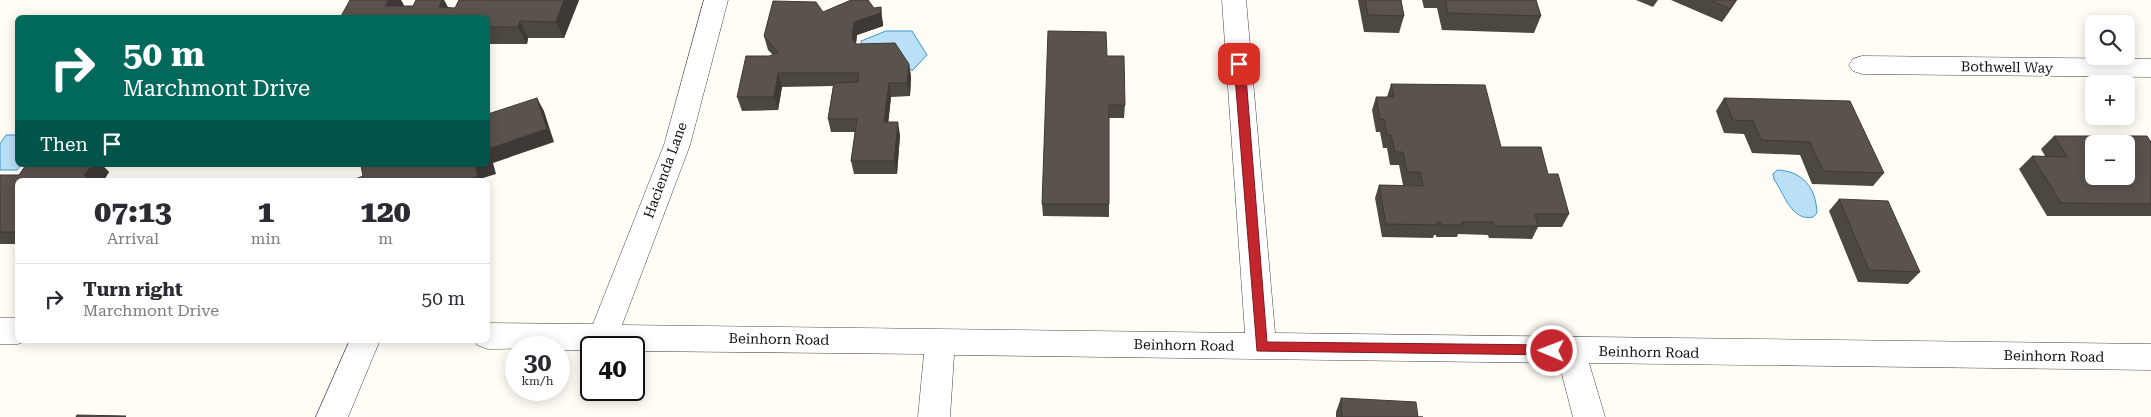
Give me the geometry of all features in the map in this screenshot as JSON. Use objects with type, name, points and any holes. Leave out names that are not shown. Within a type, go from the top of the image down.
[{"type":"street","name":"Hacienda Lane","points":[[603,336],[677,145],[716,0]]},
{"type":"street","points":[[1234,0],[1261,347]]},
{"type":"street","name":"Bothwell Way","points":[[1862,65],[2151,68]]},
{"type":"street","points":[[0,331],[15,331]]},
{"type":"street","name":"Beinhorn Road","points":[[490,336],[580,336]]},
{"type":"street","name":"Beinhorn Road","points":[[645,337],[1261,347],[2151,357]]},
{"type":"street","points":[[934,417],[940,341]]},
{"type":"street","points":[[332,417],[364,343]]},
{"type":"street","points":[[1571,351],[1589,417]]},
{"type":"water","points":[[886,31],[912,31],[927,55],[912,71],[900,56],[862,50],[861,41]]},
{"type":"water","points":[[6,135],[15,135],[15,167],[19,167],[17,170],[0,170],[0,144]]},
{"type":"water","points":[[1777,170],[1786,171],[1801,177],[1811,189],[1817,213],[1813,217],[1799,215],[1789,206],[1774,179],[1773,174]]},
{"type":"building","points":[[350,0],[388,0],[385,6],[413,6],[416,0],[442,0],[439,7],[455,8],[459,0],[564,0],[556,22],[520,21],[518,27],[490,27],[490,15],[342,15]]},
{"type":"building","points":[[851,0],[868,0],[874,8],[881,7],[881,13],[854,22],[852,38],[856,44],[895,43],[909,64],[907,83],[889,83],[884,122],[898,122],[894,161],[851,161],[857,119],[828,119],[834,83],[858,82],[859,73],[778,73],[774,97],[737,97],[746,56],[769,56],[778,53],[764,36],[773,1],[816,2],[823,12]]},
{"type":"building","points":[[1365,0],[1401,0],[1404,16],[1368,15]]},
{"type":"building","points":[[1445,0],[1536,0],[1541,16],[1448,13]]},
{"type":"building","points":[[1710,0],[1736,0],[1730,9]]},
{"type":"building","points":[[1048,31],[1106,32],[1107,56],[1124,56],[1125,105],[1109,105],[1109,204],[1042,204]]},
{"type":"building","points":[[1391,84],[1485,85],[1501,147],[1541,147],[1548,174],[1558,174],[1569,214],[1535,214],[1538,226],[1495,226],[1494,222],[1462,222],[1462,225],[1441,225],[1441,222],[1437,222],[1438,225],[1386,224],[1379,185],[1423,186],[1420,172],[1407,172],[1403,152],[1395,152],[1391,135],[1387,135],[1384,119],[1380,119],[1376,97],[1394,97]]},
{"type":"building","points":[[537,98],[547,129],[490,148],[490,113]]},
{"type":"building","points":[[1724,98],[1850,101],[1884,173],[1823,171],[1810,142],[1761,140],[1753,121],[1733,120]]},
{"type":"building","points":[[2054,136],[2085,136],[2085,185],[2135,185],[2135,136],[2147,136],[2151,142],[2151,204],[2061,203],[2032,156],[2067,157]]},
{"type":"building","points":[[25,167],[91,167],[84,176],[88,176],[86,178],[15,178],[15,232],[0,232],[0,175],[19,175]]},
{"type":"building","points":[[361,167],[476,167],[478,176],[473,178],[358,178],[363,176]]},
{"type":"building","points":[[1839,199],[1888,201],[1920,272],[1869,270]]},
{"type":"building","points":[[1341,398],[1416,402],[1418,417],[1342,417]]},
{"type":"building","points":[[77,415],[126,416],[76,417]]},
{"type":"route","points":[[1239,64],[1261,347],[1552,351]]}]
